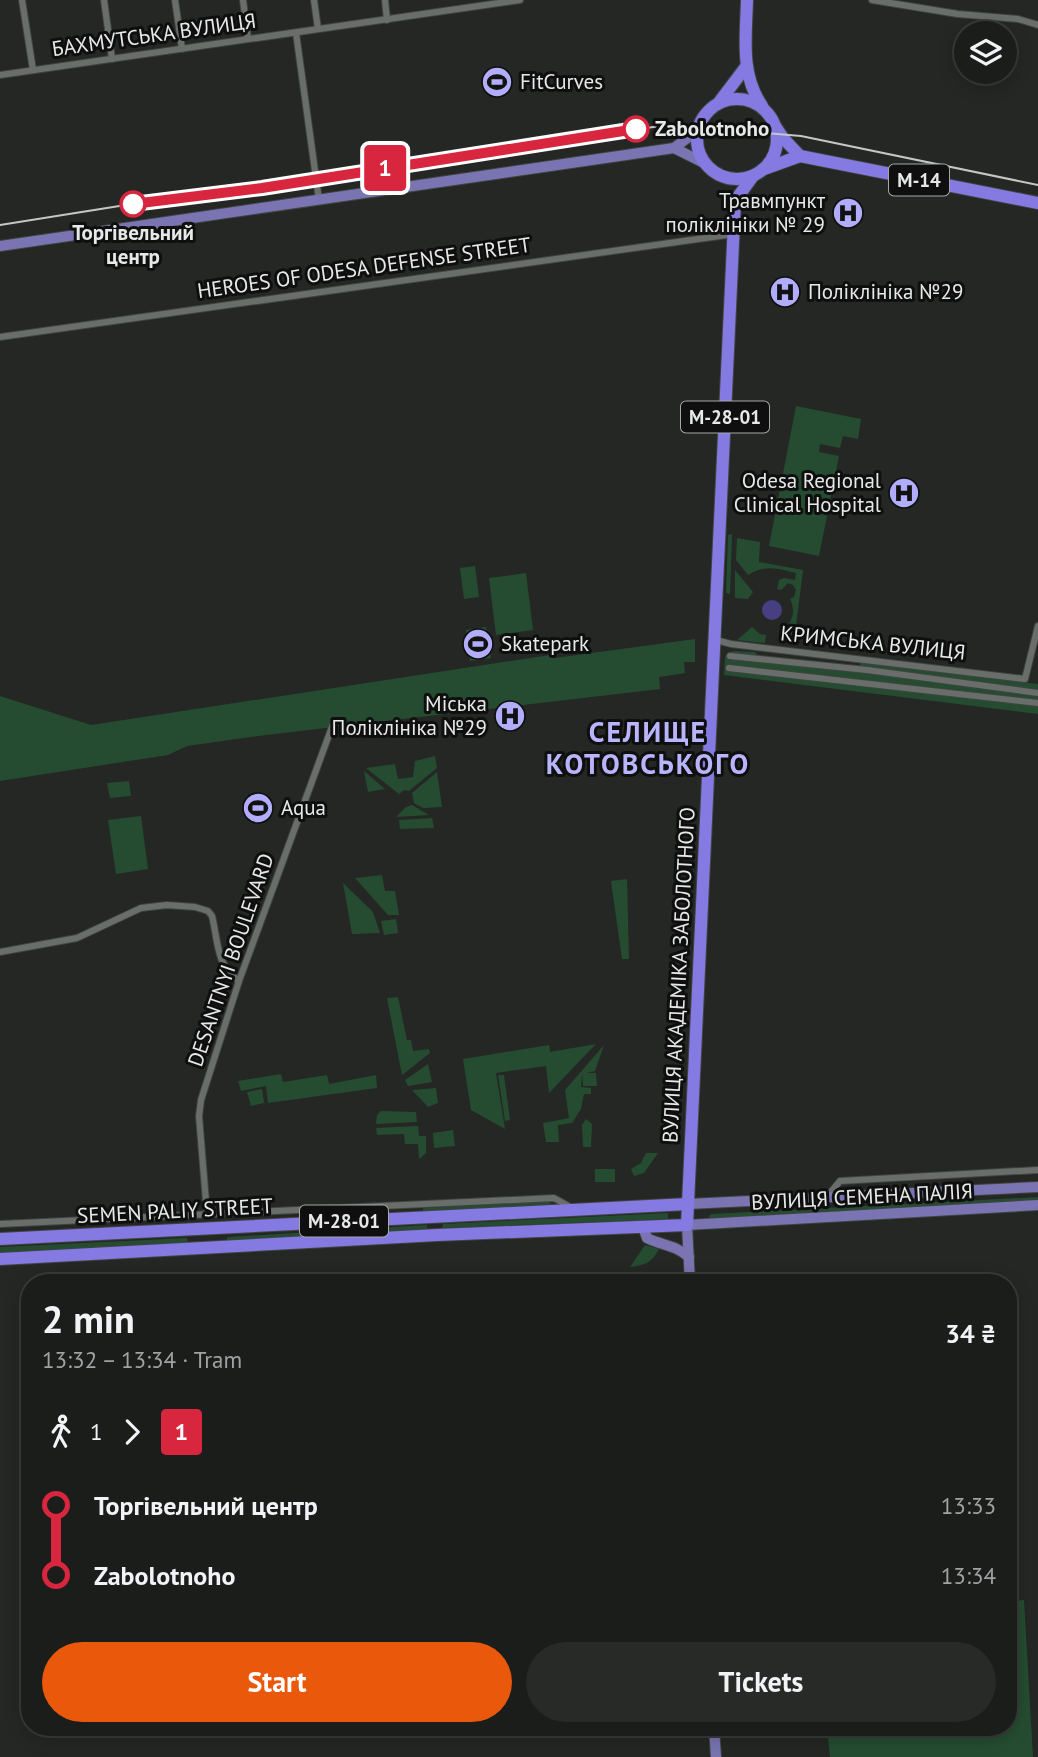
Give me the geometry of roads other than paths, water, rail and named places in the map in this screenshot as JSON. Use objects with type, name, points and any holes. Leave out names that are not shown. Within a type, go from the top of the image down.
[{"type":"highway","points":[[716,173],[741,179],[800,156],[783,138],[750,86],[745,68],[747,0]]},
{"type":"highway","points":[[718,104],[743,100],[756,104],[770,117],[777,138],[776,149],[735,201],[716,173],[706,164],[697,142],[700,125],[710,110],[729,92],[745,68]]},
{"type":"highway","name":"М-14","points":[[800,156],[1038,203]]},
{"type":"highway","name":"ВУЛИЦЯ АКАДЕМІКА ЗАБОЛОТНОГО","points":[[688,1204],[735,201]]},
{"type":"highway","name":"SEMEN PALIY STREET","points":[[0,1239],[688,1204]]},
{"type":"highway","name":"М-28-01","points":[[687,1225],[688,1204]]},
{"type":"highway","points":[[436,1216],[437,1235]]},
{"type":"highway","name":"SEMEN PALIY STREET","points":[[0,1259],[437,1235],[687,1225]]},
{"type":"highway","points":[[192,1230],[194,1249]]},
{"type":"main road","points":[[0,246],[674,148],[700,125]]},
{"type":"main road","points":[[674,148],[706,164]]},
{"type":"main road","name":"ВУЛИЦЯ СЕМЕНА ПАЛІЯ","points":[[688,1204],[1038,1187]]},
{"type":"main road","name":"ВУЛИЦЯ СЕМЕНА ПАЛІЯ","points":[[687,1225],[1038,1205]]},
{"type":"main road","points":[[687,1225],[690,1274]]},
{"type":"main road","points":[[643,1227],[647,1238],[675,1246],[689,1256]]},
{"type":"main road","points":[[715,1736],[716,1757]]},
{"type":"street","points":[[22,0],[33,70]]},
{"type":"street","points":[[104,0],[112,59]]},
{"type":"street","points":[[175,0],[182,49]]},
{"type":"street","points":[[243,0],[248,39]]},
{"type":"street","points":[[314,0],[318,29]]},
{"type":"street","points":[[385,0],[387,20]]},
{"type":"street","name":"БАХМУТСЬКА ВУЛИЦЯ","points":[[0,75],[520,0]]},
{"type":"street","points":[[872,0],[958,14],[1018,19],[1038,25]]},
{"type":"street","points":[[296,33],[320,200]]},
{"type":"street","name":"HEROES OF ODESA DEFENSE STREET","points":[[0,337],[734,234]]},
{"type":"street","name":"КРИМСЬКА ВУЛИЦЯ","points":[[716,640],[743,646],[1025,679],[1038,626]]},
{"type":"street","name":"КРИМСЬКА ВУЛИЦЯ","points":[[730,656],[867,670],[1038,693]]},
{"type":"street","name":"КРИМСЬКА ВУЛИЦЯ","points":[[729,668],[1038,703]]},
{"type":"street","name":"DESANTNYI BOULEVARD","points":[[207,1214],[199,1108],[239,981],[333,724]]},
{"type":"street","points":[[0,952],[77,938],[141,908],[167,905],[195,907],[212,915],[222,963],[228,974],[239,981]]},
{"type":"street","points":[[826,1198],[840,1181],[1038,1170]]},
{"type":"street","points":[[965,1173],[967,1191]]},
{"type":"street","points":[[0,1224],[554,1198],[574,1209]]},
{"type":"tram line","points":[[0,225],[157,200],[263,188],[666,125],[801,136],[1038,185]]},
{"type":"tram line","name":"1","points":[[133,204],[262,188],[636,129]]},
{"type":"place","name":"FitCurves","points":[[497,82]]},
{"type":"place","name":"Zabolotnoho","points":[[636,129]]},
{"type":"place","name":"Торгівельний центр","points":[[133,204]]},
{"type":"place","name":"Травмпункт поліклініки № 29","points":[[848,213]]},
{"type":"place","name":"Поліклініка №29","points":[[785,292]]},
{"type":"place","name":"Odesa Regional Clinical Hospital","points":[[904,493]]},
{"type":"place","name":"Skatepark","points":[[478,644]]},
{"type":"place","name":"Міська Поліклініка №29","points":[[510,716]]},
{"type":"place","name":"Aqua","points":[[258,808]]},
{"type":"district","name":"СЕЛИЩЕ КОТОВСЬКОГО","points":[[648,748]]}]
